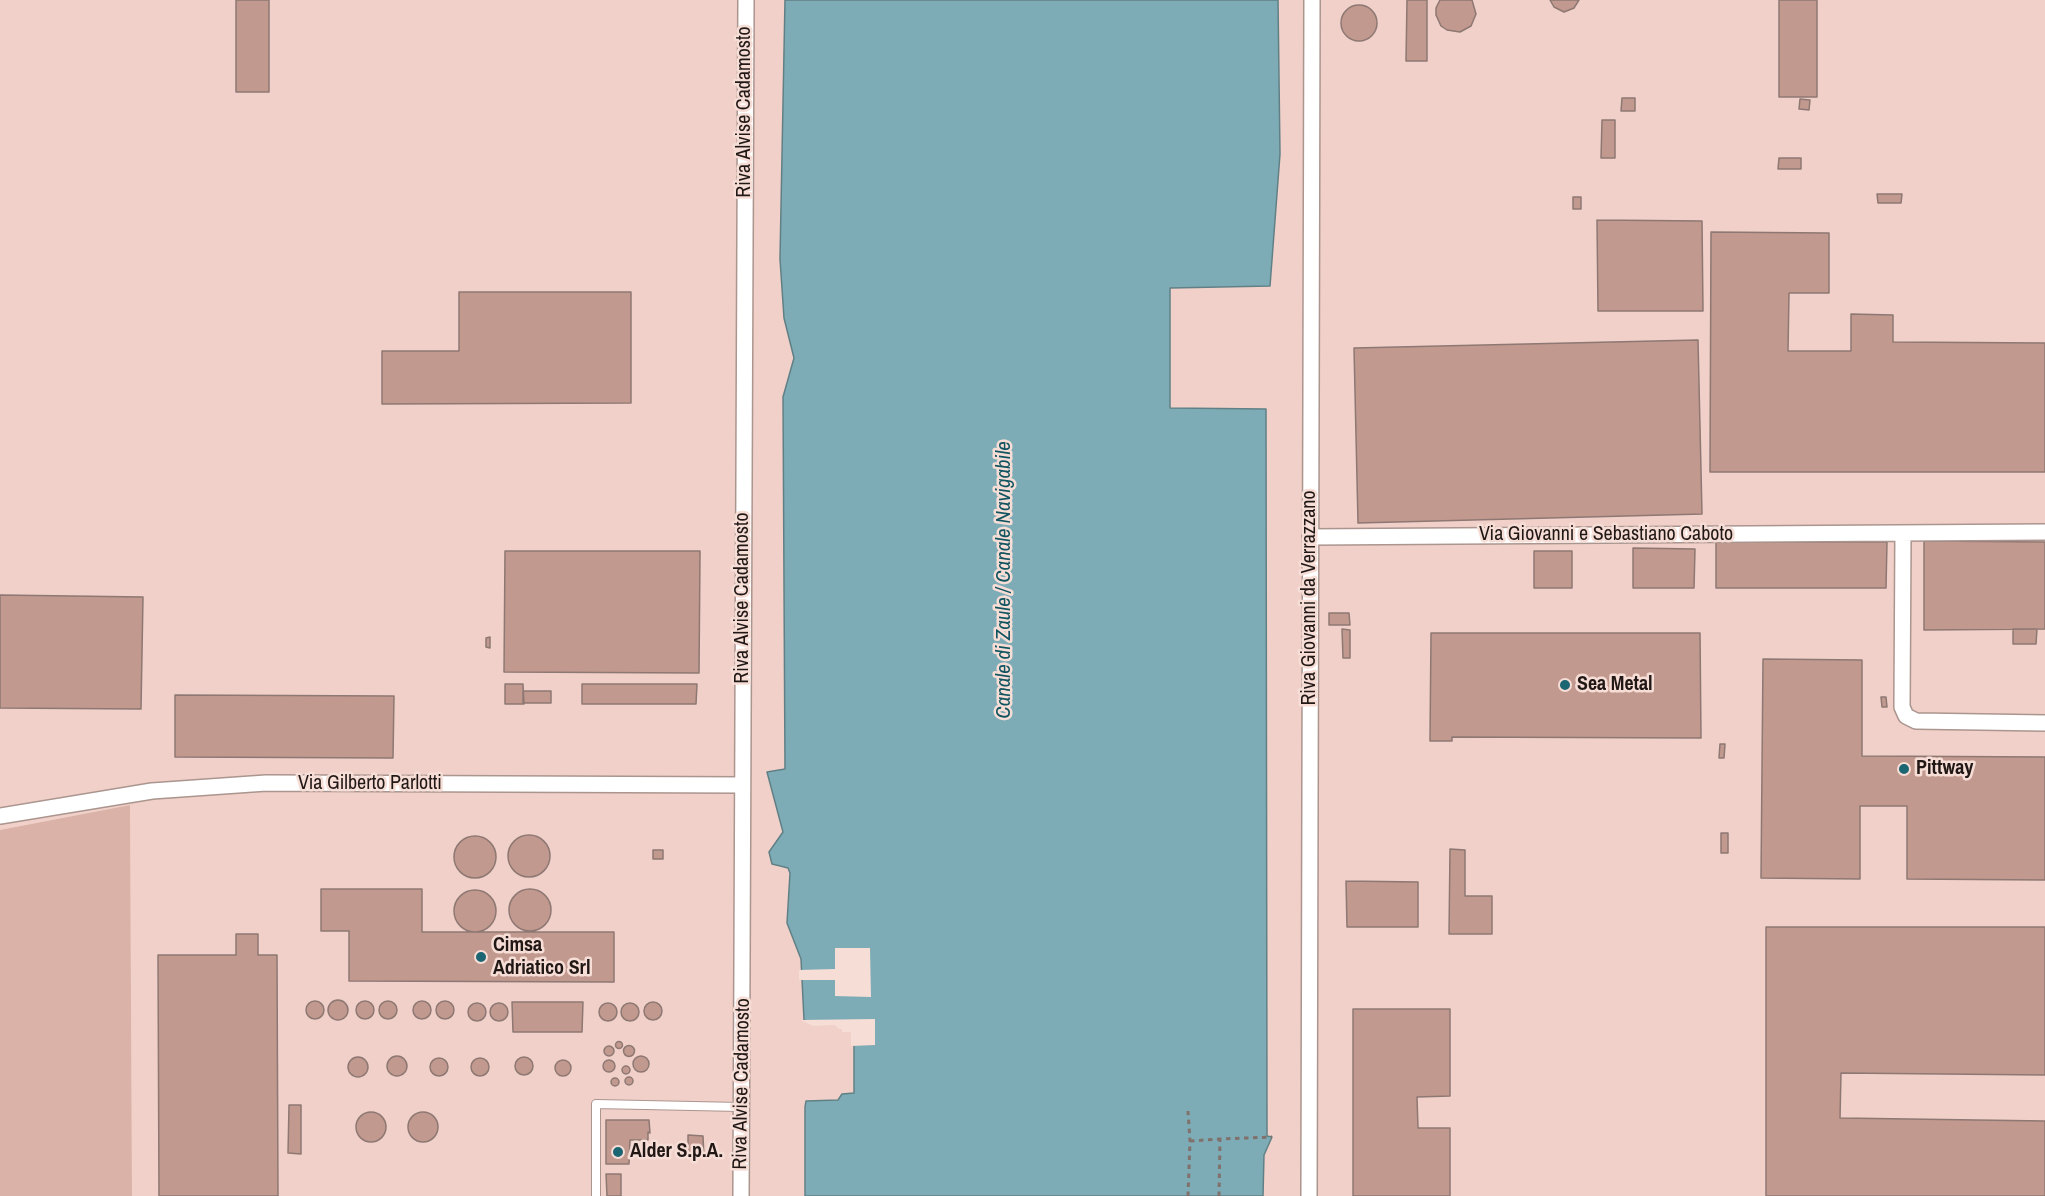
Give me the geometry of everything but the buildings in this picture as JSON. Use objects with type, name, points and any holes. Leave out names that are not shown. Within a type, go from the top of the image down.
[{"type":"street","name":"Riva Alvise Cadamosto","points":[[741,1196],[744,956],[742,785],[746,0]]},
{"type":"street","name":"Riva Giovanni da Verrazzano","points":[[1309,1196],[1312,0]]},
{"type":"street","name":"Via Giovanni e Sebastiano Caboto","points":[[1310,537],[2045,532]]},
{"type":"street","points":[[1903,533],[1902,707],[1908,718],[1919,721],[2045,723]]},
{"type":"street","name":"Via Gilberto Parlotti","points":[[0,816],[152,791],[266,783],[742,785]]},
{"type":"lane","points":[[596,1196],[596,1104],[741,1107]]},
{"type":"path","points":[[1188,1111],[1190,1141],[1188,1196]]},
{"type":"path","points":[[1190,1141],[1272,1137]]},
{"type":"path","points":[[1219,1196],[1220,1139]]},
{"type":"shaded area","points":[[0,0],[785,0],[780,259],[784,318],[794,358],[783,397],[785,769],[768,772],[783,832],[777,867],[788,868],[790,873],[787,923],[801,959],[804,1020],[837,1022],[854,1029],[854,1094],[838,1100],[806,1101],[805,1196],[132,1196],[130,805],[0,830]]},
{"type":"shaded area","points":[[1278,0],[2045,0],[2045,1196],[1263,1196],[1264,1155],[1272,1137],[1267,1137],[1169,408],[1170,287],[1270,286],[1280,154]]},
{"type":"shaded area","points":[[130,805],[132,1196],[0,1196],[0,830]]},
{"type":"water","name":"Canale di Zaule / Canale Navigabile","points":[[785,0],[1278,0],[1280,154],[1270,286],[1170,288],[1170,408],[1266,409],[1267,1136],[1272,1137],[1264,1155],[1263,1196],[805,1196],[806,1101],[838,1100],[842,1094],[854,1093],[854,1029],[837,1022],[814,1023],[804,1020],[801,959],[787,923],[790,873],[788,868],[772,864],[769,852],[783,832],[767,772],[785,769],[783,397],[794,358],[784,318],[780,259]]},
{"type":"pier","points":[[835,948],[870,948],[871,997],[835,996],[835,980],[799,980],[799,970],[835,969]]},
{"type":"pier","points":[[875,1019],[875,1045],[851,1046],[851,1032],[842,1032],[842,1029],[835,1025],[813,1026],[801,1020]]},
{"type":"place","name":"Sea Metal","points":[[1565,685]]},
{"type":"place","name":"Pittway","points":[[1904,769]]},
{"type":"place","name":"Cimsa Adriatico Srl","points":[[481,957]]},
{"type":"place","name":"Alder S.p.A.","points":[[618,1152]]}]
